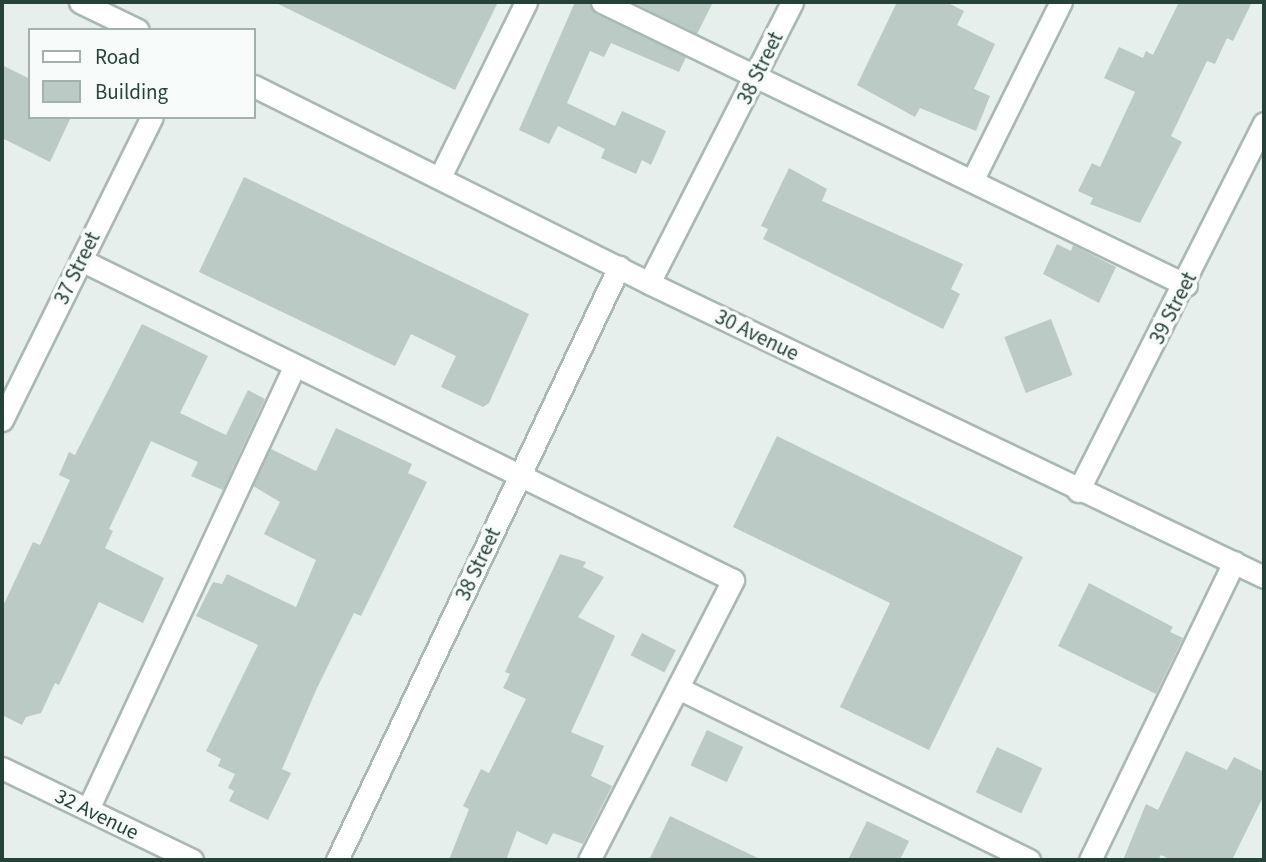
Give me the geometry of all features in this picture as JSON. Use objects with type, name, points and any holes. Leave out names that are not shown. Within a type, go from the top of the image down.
[{"type":"street","points":[[80,2],[134,28]]},
{"type":"street","points":[[440,177],[526,2]]},
{"type":"street","points":[[602,2],[1186,285]]},
{"type":"street","name":"38 Street","points":[[649,283],[757,76],[792,2]]},
{"type":"street","points":[[973,180],[1062,2]]},
{"type":"street","name":"30 Avenue","points":[[256,87],[649,283],[1078,491],[1264,577]]},
{"type":"street","name":"37 Street","points":[[2,420],[151,119]]},
{"type":"street","name":"39 Street","points":[[1078,491],[1186,285],[1256,163],[1264,123]]},
{"type":"street","points":[[81,260],[294,368],[733,580],[589,860]]},
{"type":"street","name":"38 Street","points":[[337,860],[619,267]]},
{"type":"street","points":[[88,809],[294,368]]},
{"type":"street","points":[[1090,860],[1234,562]]},
{"type":"street","points":[[678,688],[1029,860]]},
{"type":"street","name":"32 Avenue","points":[[2,768],[192,860]]},
{"type":"building","points":[[274,2],[498,2],[455,90]]},
{"type":"building","points":[[575,2],[589,2],[596,14],[686,57],[679,72],[611,43],[604,57],[590,51],[567,103],[615,126],[622,111],[666,131],[651,165],[642,160],[636,174],[601,158],[605,149],[558,126],[549,144],[519,130]]},
{"type":"building","points":[[632,2],[713,2],[697,34]]},
{"type":"building","points":[[897,2],[946,2],[964,11],[957,25],[995,44],[974,89],[990,96],[976,131],[920,108],[915,117],[857,85]]},
{"type":"building","points":[[1179,2],[1252,2],[1233,41],[1227,38],[1215,64],[1207,61],[1171,136],[1182,142],[1140,223],[1090,204],[1093,198],[1078,191],[1092,163],[1100,167],[1135,92],[1104,78],[1119,47],[1143,58],[1146,51],[1153,55]]},
{"type":"building","points":[[2,65],[28,78],[28,119],[70,119],[50,162],[2,138]]},
{"type":"building","points":[[789,168],[827,189],[822,201],[963,264],[951,289],[960,294],[943,329],[763,239],[768,229],[761,226]]},
{"type":"building","points":[[244,177],[529,314],[489,403],[483,407],[441,387],[456,356],[411,334],[395,366],[199,272]]},
{"type":"building","points":[[1057,244],[1071,251],[1073,245],[1116,267],[1099,303],[1043,274]]},
{"type":"building","points":[[1051,319],[1073,375],[1026,393],[1004,337]]},
{"type":"building","points":[[142,324],[208,356],[180,413],[226,435],[248,390],[265,399],[223,490],[191,476],[198,462],[151,441],[109,529],[113,531],[105,548],[164,578],[143,623],[99,602],[59,685],[55,683],[41,713],[26,717],[22,725],[2,715],[2,608],[33,542],[40,545],[70,480],[59,475],[69,452],[75,455]]},
{"type":"building","points":[[336,428],[412,464],[408,473],[427,482],[361,616],[354,613],[317,688],[282,769],[291,773],[268,820],[229,801],[234,791],[228,788],[235,774],[218,766],[221,759],[206,751],[258,645],[196,616],[213,582],[222,584],[227,574],[296,607],[316,560],[264,534],[280,502],[253,486],[271,449],[316,471]]},
{"type":"building","points":[[777,436],[1023,557],[929,750],[840,707],[890,603],[733,527]]},
{"type":"building","points":[[560,554],[586,562],[583,567],[604,577],[578,617],[615,636],[571,732],[604,746],[591,776],[612,786],[583,844],[553,833],[547,845],[517,831],[506,860],[449,860],[469,809],[463,806],[481,769],[489,773],[526,699],[503,688],[510,674],[505,672]]},
{"type":"building","points":[[1089,583],[1173,627],[1170,632],[1183,638],[1156,694],[1058,646]]},
{"type":"building","points":[[642,633],[676,650],[665,673],[631,655]]},
{"type":"building","points":[[707,730],[743,747],[727,782],[691,765]]},
{"type":"building","points":[[997,747],[1042,768],[1021,813],[976,792]]},
{"type":"building","points":[[1186,751],[1227,770],[1234,757],[1264,772],[1264,795],[1232,860],[1171,860],[1161,855],[1158,860],[1123,860],[1146,804],[1158,810]]},
{"type":"building","points":[[670,816],[762,860],[649,860]]},
{"type":"building","points":[[867,821],[909,841],[900,860],[848,860]]}]
